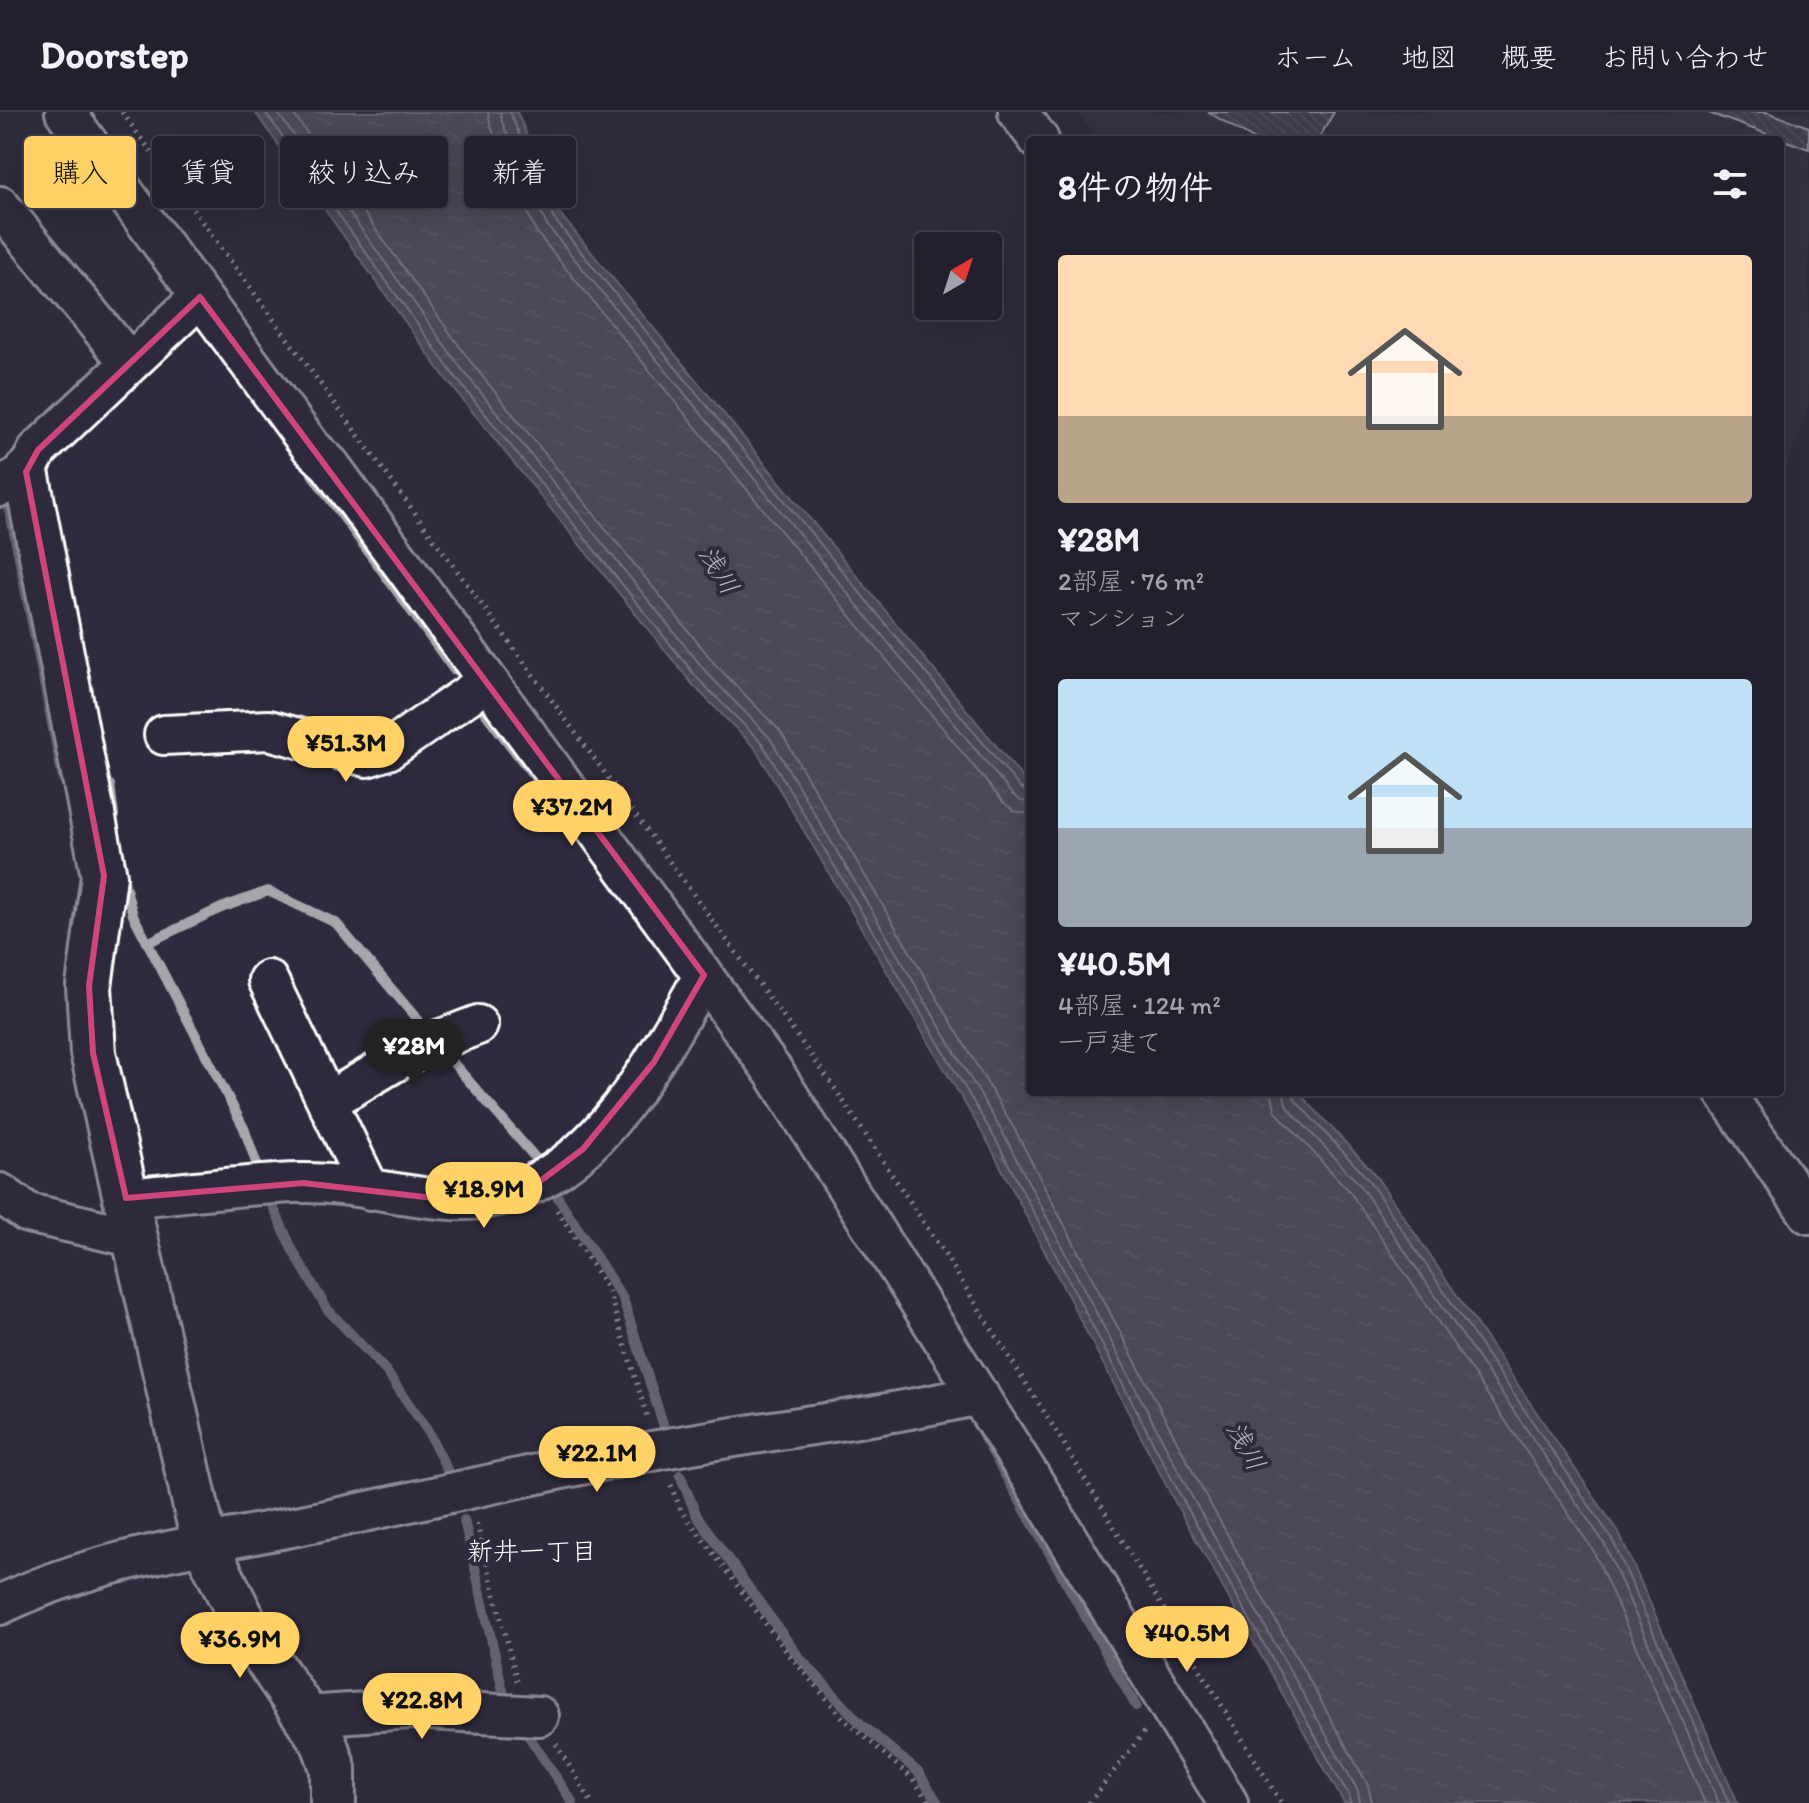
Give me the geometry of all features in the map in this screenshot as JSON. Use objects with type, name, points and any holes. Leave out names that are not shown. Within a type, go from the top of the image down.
[{"type":"street","points":[[65,112],[311,447],[330,465],[775,1074],[979,1395],[1228,1803]]},
{"type":"street","points":[[1018,112],[1036,136]]},
{"type":"street","points":[[0,206],[129,362]]},
{"type":"street","points":[[200,297],[38,450],[13,480],[104,876],[89,986],[92,1039],[204,1542],[248,1631],[324,1743],[333,1768],[333,1803]]},
{"type":"street","points":[[164,735],[269,730],[367,757],[388,750],[488,681]]},
{"type":"street","points":[[0,1193],[28,1213],[131,1218],[303,1183],[451,1200],[519,1191],[539,1182],[583,1149],[609,1122],[654,1062],[704,975]]},
{"type":"street","points":[[268,980],[370,1190]]},
{"type":"street","points":[[327,1102],[420,1047],[478,1025]]},
{"type":"street","points":[[1727,1096],[1809,1214]]},
{"type":"street","points":[[5,1595],[204,1542],[318,1522],[658,1450],[925,1407],[979,1395]]},
{"type":"street","points":[[306,1716],[409,1709],[539,1716]]},
{"type":"path","points":[[539,1182],[608,1290],[658,1450],[681,1510],[786,1651],[843,1718],[913,1779],[929,1803]]},
{"type":"path","points":[[469,1488],[500,1621],[521,1693],[539,1716],[592,1803]]},
{"type":"path","points":[[1089,1803],[1168,1702]]},
{"type":"highlighted area","points":[[200,297],[704,975],[654,1062],[583,1149],[539,1182],[495,1198],[451,1200],[303,1183],[126,1198],[93,1053],[89,986],[104,876],[26,472],[38,450]]},
{"type":"shaded area","points":[[1077,112],[1809,112],[1809,405],[1784,475],[1784,136],[1095,136]]},
{"type":"water","name":"浅川","points":[[255,112],[517,112],[527,136],[464,136],[464,208],[557,208],[1026,782],[1026,1096],[1302,1096],[1373,1172],[1620,1535],[1738,1803],[1344,1803],[1177,1506],[990,1146],[755,748],[693,685],[446,379],[324,208],[448,208],[448,136],[280,136],[280,147]]},
{"type":"building","points":[[1208,112],[1334,112],[1320,136],[1248,136]]},
{"type":"building","points":[[1706,112],[1767,112],[1809,127],[1809,149],[1784,140],[1784,136],[1773,136]]},
{"type":"waterway","points":[[312,474],[454,670]]},
{"type":"waterway","points":[[2,497],[10,512],[63,779]]},
{"type":"waterway","points":[[479,705],[544,789]]},
{"type":"waterway","points":[[110,785],[114,815]]},
{"type":"waterway","points":[[122,874],[133,915],[244,1128],[259,1171]]},
{"type":"waterway","points":[[147,943],[221,908],[268,891],[336,923],[421,1024]]},
{"type":"waterway","points":[[442,1050],[539,1162]]},
{"type":"waterway","points":[[550,1185],[623,1299],[665,1430]]},
{"type":"waterway","points":[[268,1195],[292,1249],[327,1309],[386,1371],[427,1430],[449,1473]]},
{"type":"waterway","points":[[982,1434],[1136,1706]]},
{"type":"waterway","points":[[680,1475],[697,1516],[798,1656],[861,1724],[918,1772],[938,1803]]},
{"type":"waterway","points":[[464,1520],[506,1704]]},
{"type":"waterway","points":[[522,1726],[573,1803]]},
{"type":"district","name":"新井一丁目","points":[[532,1551]]}]
